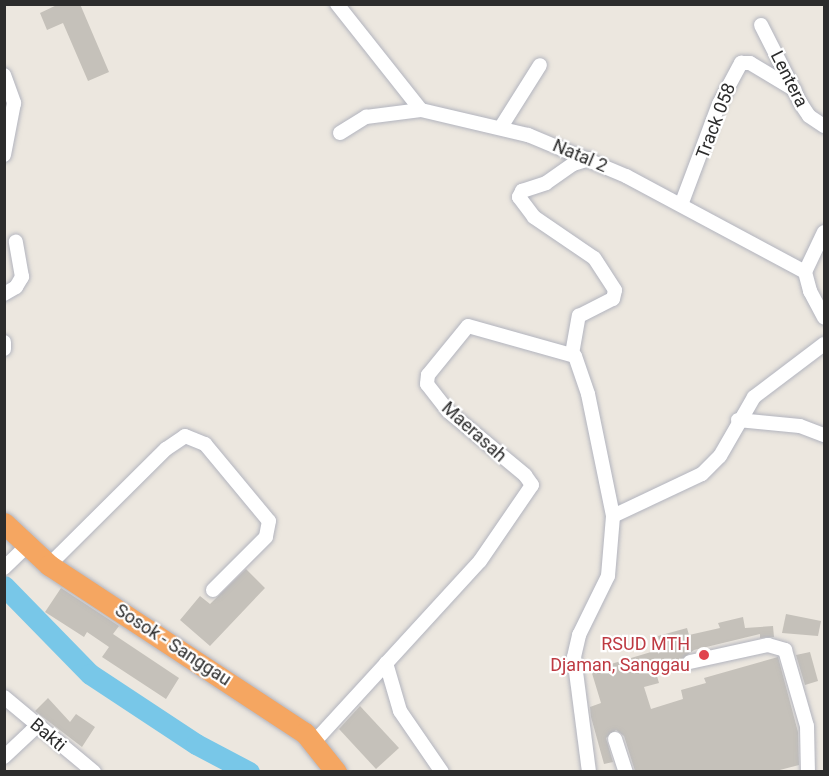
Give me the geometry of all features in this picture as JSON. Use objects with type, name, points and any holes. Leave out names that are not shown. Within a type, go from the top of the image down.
[{"type":"highway","name":"Sosok - Sanggau","points":[[4,523],[49,565],[315,741],[336,771]]},
{"type":"street","points":[[337,4],[421,110]]},
{"type":"street","name":"Lentera","points":[[761,25],[809,116],[825,126]]},
{"type":"street","name":"Track 058","points":[[681,205],[719,104],[741,63],[750,63],[795,90]]},
{"type":"street","points":[[501,127],[540,65]]},
{"type":"street","points":[[4,75],[14,103],[4,155]]},
{"type":"street","name":"Natal 2","points":[[340,133],[366,117],[421,110],[501,127],[590,159],[681,205],[805,276],[825,300]]},
{"type":"street","points":[[589,771],[574,657],[579,635],[608,576],[614,516],[588,394],[578,362],[572,354],[579,316],[613,299],[615,290],[594,258],[534,217],[519,197],[522,191],[546,183],[573,164],[590,159]]},
{"type":"street","points":[[825,232],[805,276],[825,317]]},
{"type":"street","points":[[4,294],[16,287],[22,276],[16,242]]},
{"type":"street","name":"Maerasah","points":[[315,741],[480,561],[532,485],[448,411],[427,384],[428,375],[468,326],[478,326],[519,343],[572,354]]},
{"type":"street","points":[[4,342],[4,349]]},
{"type":"street","points":[[614,516],[702,474],[720,456],[738,420],[754,397],[825,344]]},
{"type":"street","points":[[738,420],[800,426],[825,435]]},
{"type":"street","points":[[49,565],[166,450],[185,436],[205,444],[269,521],[266,537],[213,590]]},
{"type":"street","points":[[6,567],[27,546]]},
{"type":"street","points":[[690,662],[768,645],[785,650],[807,726],[808,771]]},
{"type":"street","points":[[386,663],[400,711],[442,771]]},
{"type":"street","name":"Bakti","points":[[4,697],[89,770]]},
{"type":"street","points":[[4,757],[37,726]]},
{"type":"street","points":[[615,739],[626,771]]},
{"type":"building","points":[[59,4],[80,4],[109,72],[88,81],[63,23],[47,30],[40,13]]},
{"type":"building","points":[[246,569],[265,588],[210,646],[180,620],[200,596],[210,604]]},
{"type":"building","points":[[61,588],[119,626],[113,634],[179,678],[166,699],[102,657],[109,647],[87,632],[84,637],[45,612]]},
{"type":"building","points":[[786,614],[821,621],[818,636],[782,633]]},
{"type":"building","points":[[743,617],[745,628],[773,626],[774,637],[760,638],[760,634],[694,650],[682,659],[654,666],[659,683],[644,687],[651,709],[683,699],[681,690],[706,683],[704,678],[778,657],[798,732],[799,765],[776,771],[635,771],[624,736],[616,730],[606,738],[613,762],[604,764],[591,717],[590,707],[601,703],[591,670],[661,649],[658,636],[687,628],[689,635],[720,628],[718,623]]},
{"type":"building","points":[[810,652],[818,681],[805,685],[796,655]]},
{"type":"building","points":[[48,698],[70,722],[76,714],[95,727],[82,747],[35,711]]},
{"type":"building","points":[[360,706],[399,748],[376,769],[339,729]]},
{"type":"waterway","points":[[4,586],[90,674],[196,744],[249,772]]},
{"type":"place","name":"RSUD MTH Djaman, Sanggau","points":[[704,655]]}]
